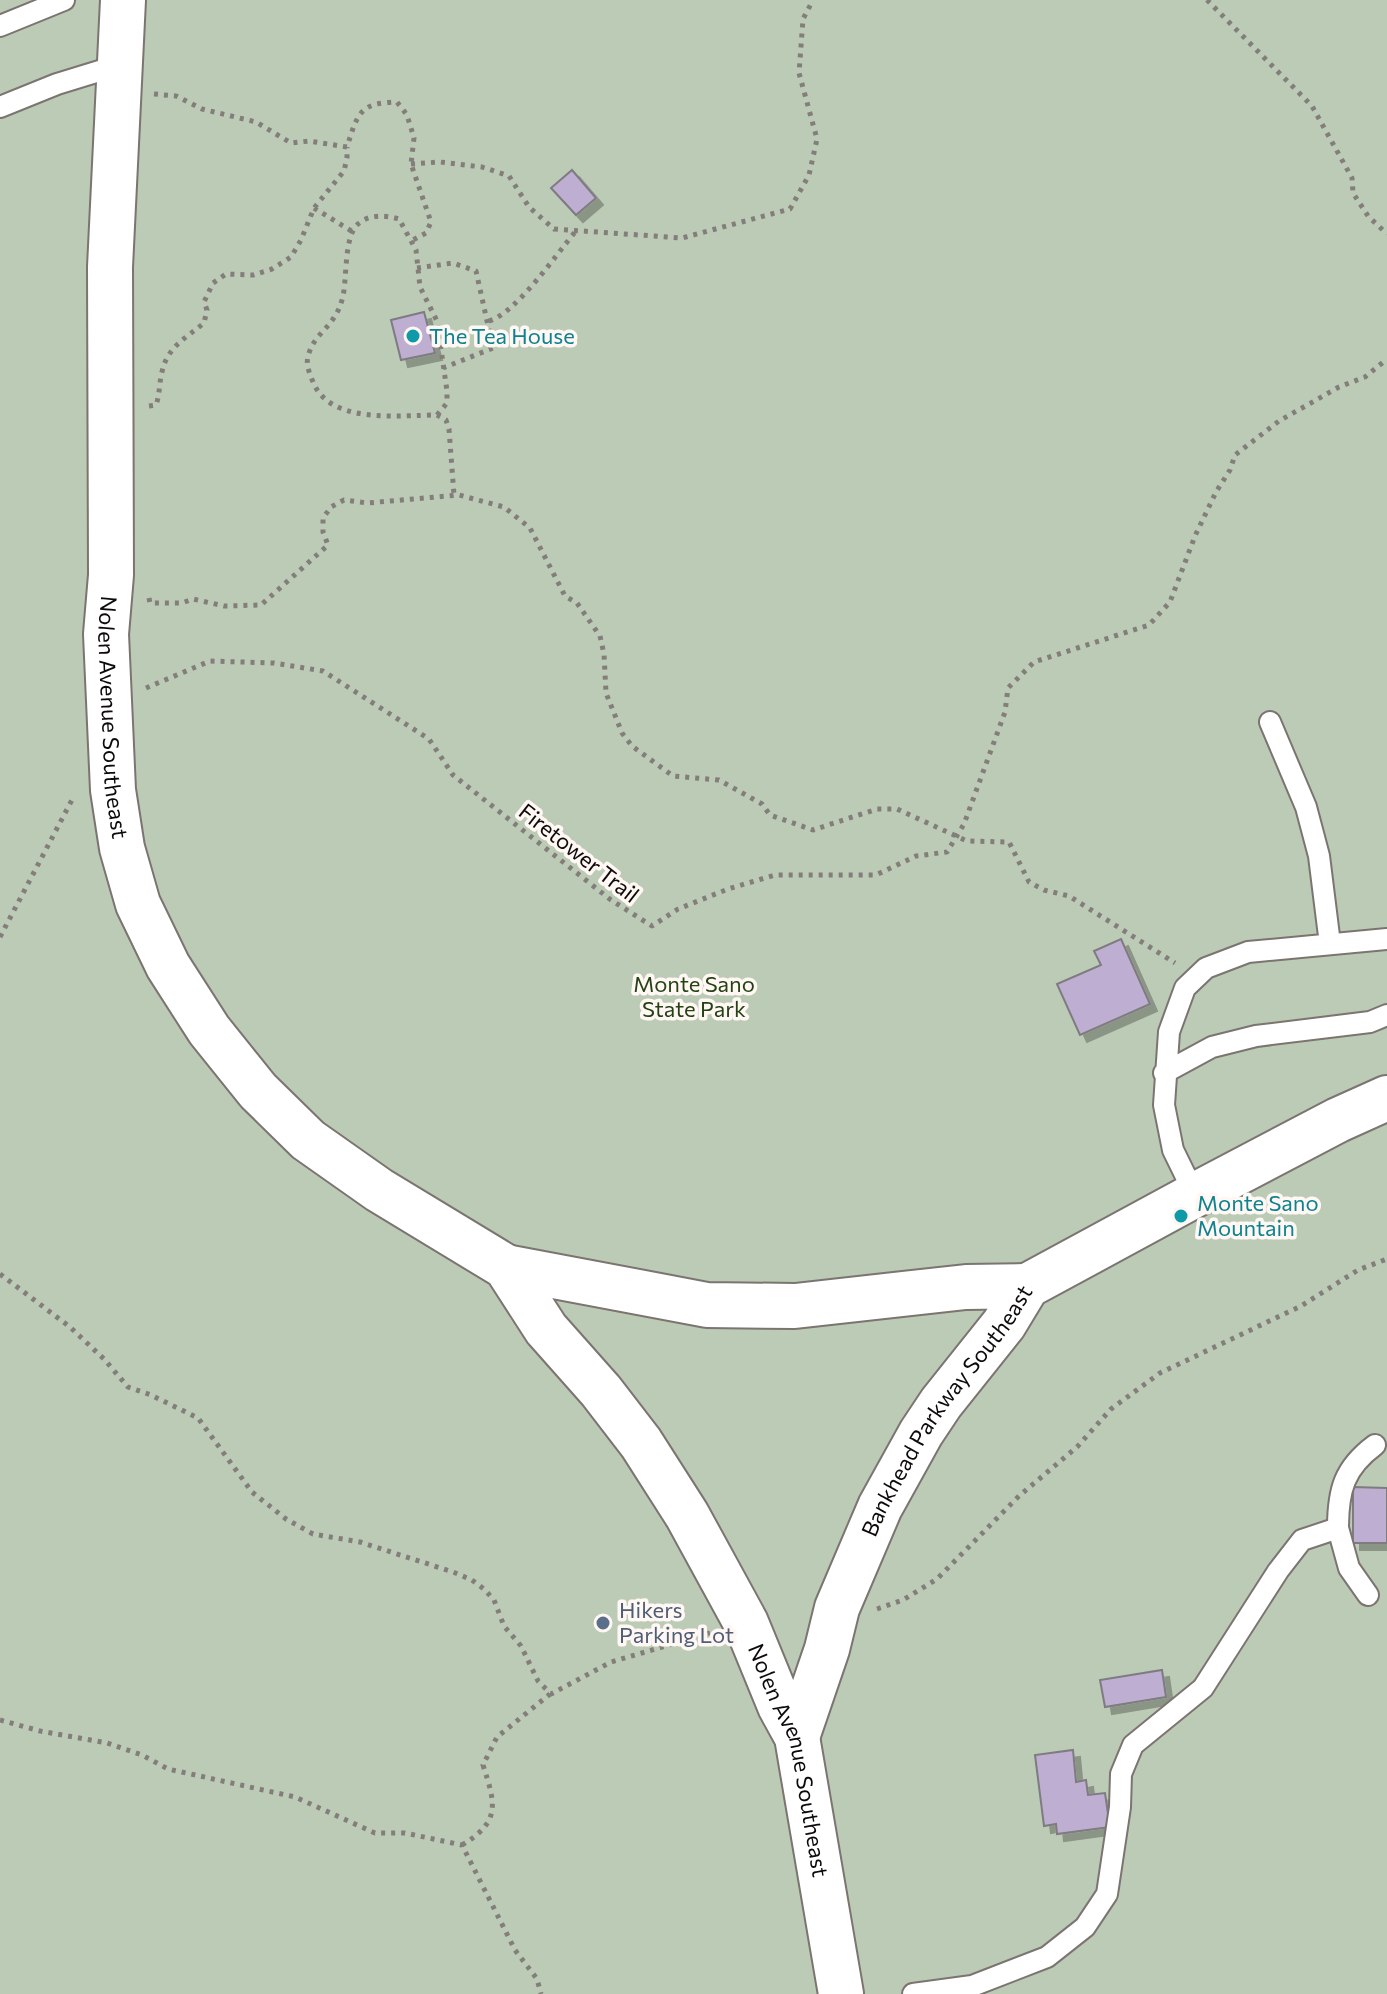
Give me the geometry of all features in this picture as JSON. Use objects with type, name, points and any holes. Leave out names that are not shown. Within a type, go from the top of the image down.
[{"type":"street","name":"Nolen Avenue Southeast","points":[[123,0],[110,267],[111,575],[106,634],[113,790],[122,848],[138,904],[168,966],[209,1030],[258,1091],[308,1140],[445,1232],[506,1267],[707,1305],[795,1306],[966,1287],[1027,1286]]},
{"type":"street","name":"Bankhead Parkway Southeast","points":[[797,1737],[827,1649],[837,1608],[880,1507],[927,1423],[1004,1324],[1027,1286],[1195,1195],[1387,1098]]},
{"type":"street","name":"Nolen Avenue Southeast","points":[[506,1267],[546,1329],[601,1391],[641,1443],[687,1515],[746,1623],[780,1706],[797,1737],[841,1994]]},
{"type":"lane","points":[[0,26],[64,0]]},
{"type":"lane","points":[[0,107],[57,84],[118,80]]},
{"type":"lane","points":[[1270,722],[1306,807],[1319,856],[1330,944]]},
{"type":"lane","points":[[1195,1195],[1169,1138],[1164,1105],[1169,1032],[1185,988],[1219,962],[1248,952],[1387,939]]},
{"type":"lane","points":[[1164,1073],[1212,1047],[1256,1036],[1370,1022],[1387,1015]]},
{"type":"lane","points":[[1368,1595],[1349,1568],[1338,1528],[1338,1503],[1356,1459],[1375,1445]]},
{"type":"lane","points":[[913,1994],[972,1986],[1047,1957],[1085,1927],[1107,1894],[1120,1807],[1121,1774],[1133,1745],[1203,1688],[1278,1571],[1302,1540],[1338,1528]]},
{"type":"path","points":[[411,164],[440,162],[482,167],[509,176],[529,207],[554,229],[682,238],[790,209],[809,175],[817,139],[799,73],[803,19],[813,0]]},
{"type":"path","points":[[1207,0],[1312,106],[1352,178],[1353,193],[1368,216],[1387,234]]},
{"type":"path","points":[[118,80],[176,96],[202,109],[234,119],[256,122],[291,143],[309,141],[347,147]]},
{"type":"path","points":[[109,389],[143,408],[156,405],[163,367],[171,350],[204,323],[207,310],[204,302],[213,283],[226,274],[253,275],[272,269],[291,257],[314,208],[344,171],[347,147],[364,108],[374,103],[397,102],[407,115],[414,138],[411,164],[431,222],[426,233],[411,241]]},
{"type":"path","points":[[314,208],[353,232]]},
{"type":"path","points":[[437,415],[447,403],[443,368],[437,321],[420,287],[416,250],[399,219],[385,215],[372,217],[356,225],[350,237],[344,293],[338,315],[309,351],[307,367],[315,388],[330,402],[359,414],[437,415],[446,420],[454,495]]},
{"type":"path","points":[[489,321],[498,318],[534,284],[576,231]]},
{"type":"path","points":[[417,268],[453,263],[476,271],[493,348],[443,368]]},
{"type":"path","points":[[956,836],[964,824],[1005,712],[1008,688],[1034,662],[1149,625],[1170,602],[1195,536],[1235,455],[1279,421],[1339,387],[1365,377],[1387,359]]},
{"type":"path","points":[[149,598],[150,603],[158,604],[182,603],[193,599],[224,606],[261,605],[328,545],[323,532],[323,518],[331,507],[344,500],[367,503],[454,495],[504,507],[530,528],[565,596],[577,603],[600,636],[606,693],[622,733],[632,746],[673,776],[719,780],[762,804],[770,815],[813,830],[877,809],[897,809],[967,841],[1009,842],[1029,882],[1044,890],[1069,896],[1196,977]]},
{"type":"path","name":"Firetower Trail","points":[[150,688],[210,661],[274,663],[323,671],[429,739],[453,775],[620,907],[652,926],[678,909],[775,875],[876,875],[916,856],[947,852],[956,836]]},
{"type":"path","points":[[0,937],[77,789]]},
{"type":"path","points":[[462,1845],[490,1821],[494,1802],[483,1765],[497,1737],[551,1694]]},
{"type":"path","points":[[0,1720],[107,1743],[142,1755],[168,1769],[295,1797],[375,1833],[405,1833],[462,1845]]},
{"type":"path","points":[[462,1845],[515,1950],[537,1979],[541,1994]]},
{"type":"green space","name":"Monte Sano State Park","points":[[0,0],[1387,0],[1387,1994],[0,1994]]},
{"type":"building","points":[[572,170],[596,198],[576,215],[551,188]]},
{"type":"building","name":"The Tea House","points":[[424,312],[435,353],[401,360],[391,320]]},
{"type":"building","points":[[1121,939],[1150,1004],[1080,1035],[1057,984],[1101,965],[1094,951]]},
{"type":"building","points":[[1353,1487],[1387,1488],[1387,1543],[1353,1543]]},
{"type":"building","points":[[1162,1670],[1166,1697],[1105,1707],[1100,1680]]},
{"type":"building","points":[[1073,1750],[1076,1782],[1086,1780],[1088,1795],[1105,1793],[1110,1827],[1057,1834],[1056,1824],[1044,1826],[1035,1755]]},
{"type":"place","name":"The Tea House","points":[[413,336]]},
{"type":"place","name":"Monte Sano Mountain","points":[[1181,1216]]},
{"type":"place","name":"Hikers Parking Lot","points":[[603,1623]]}]
